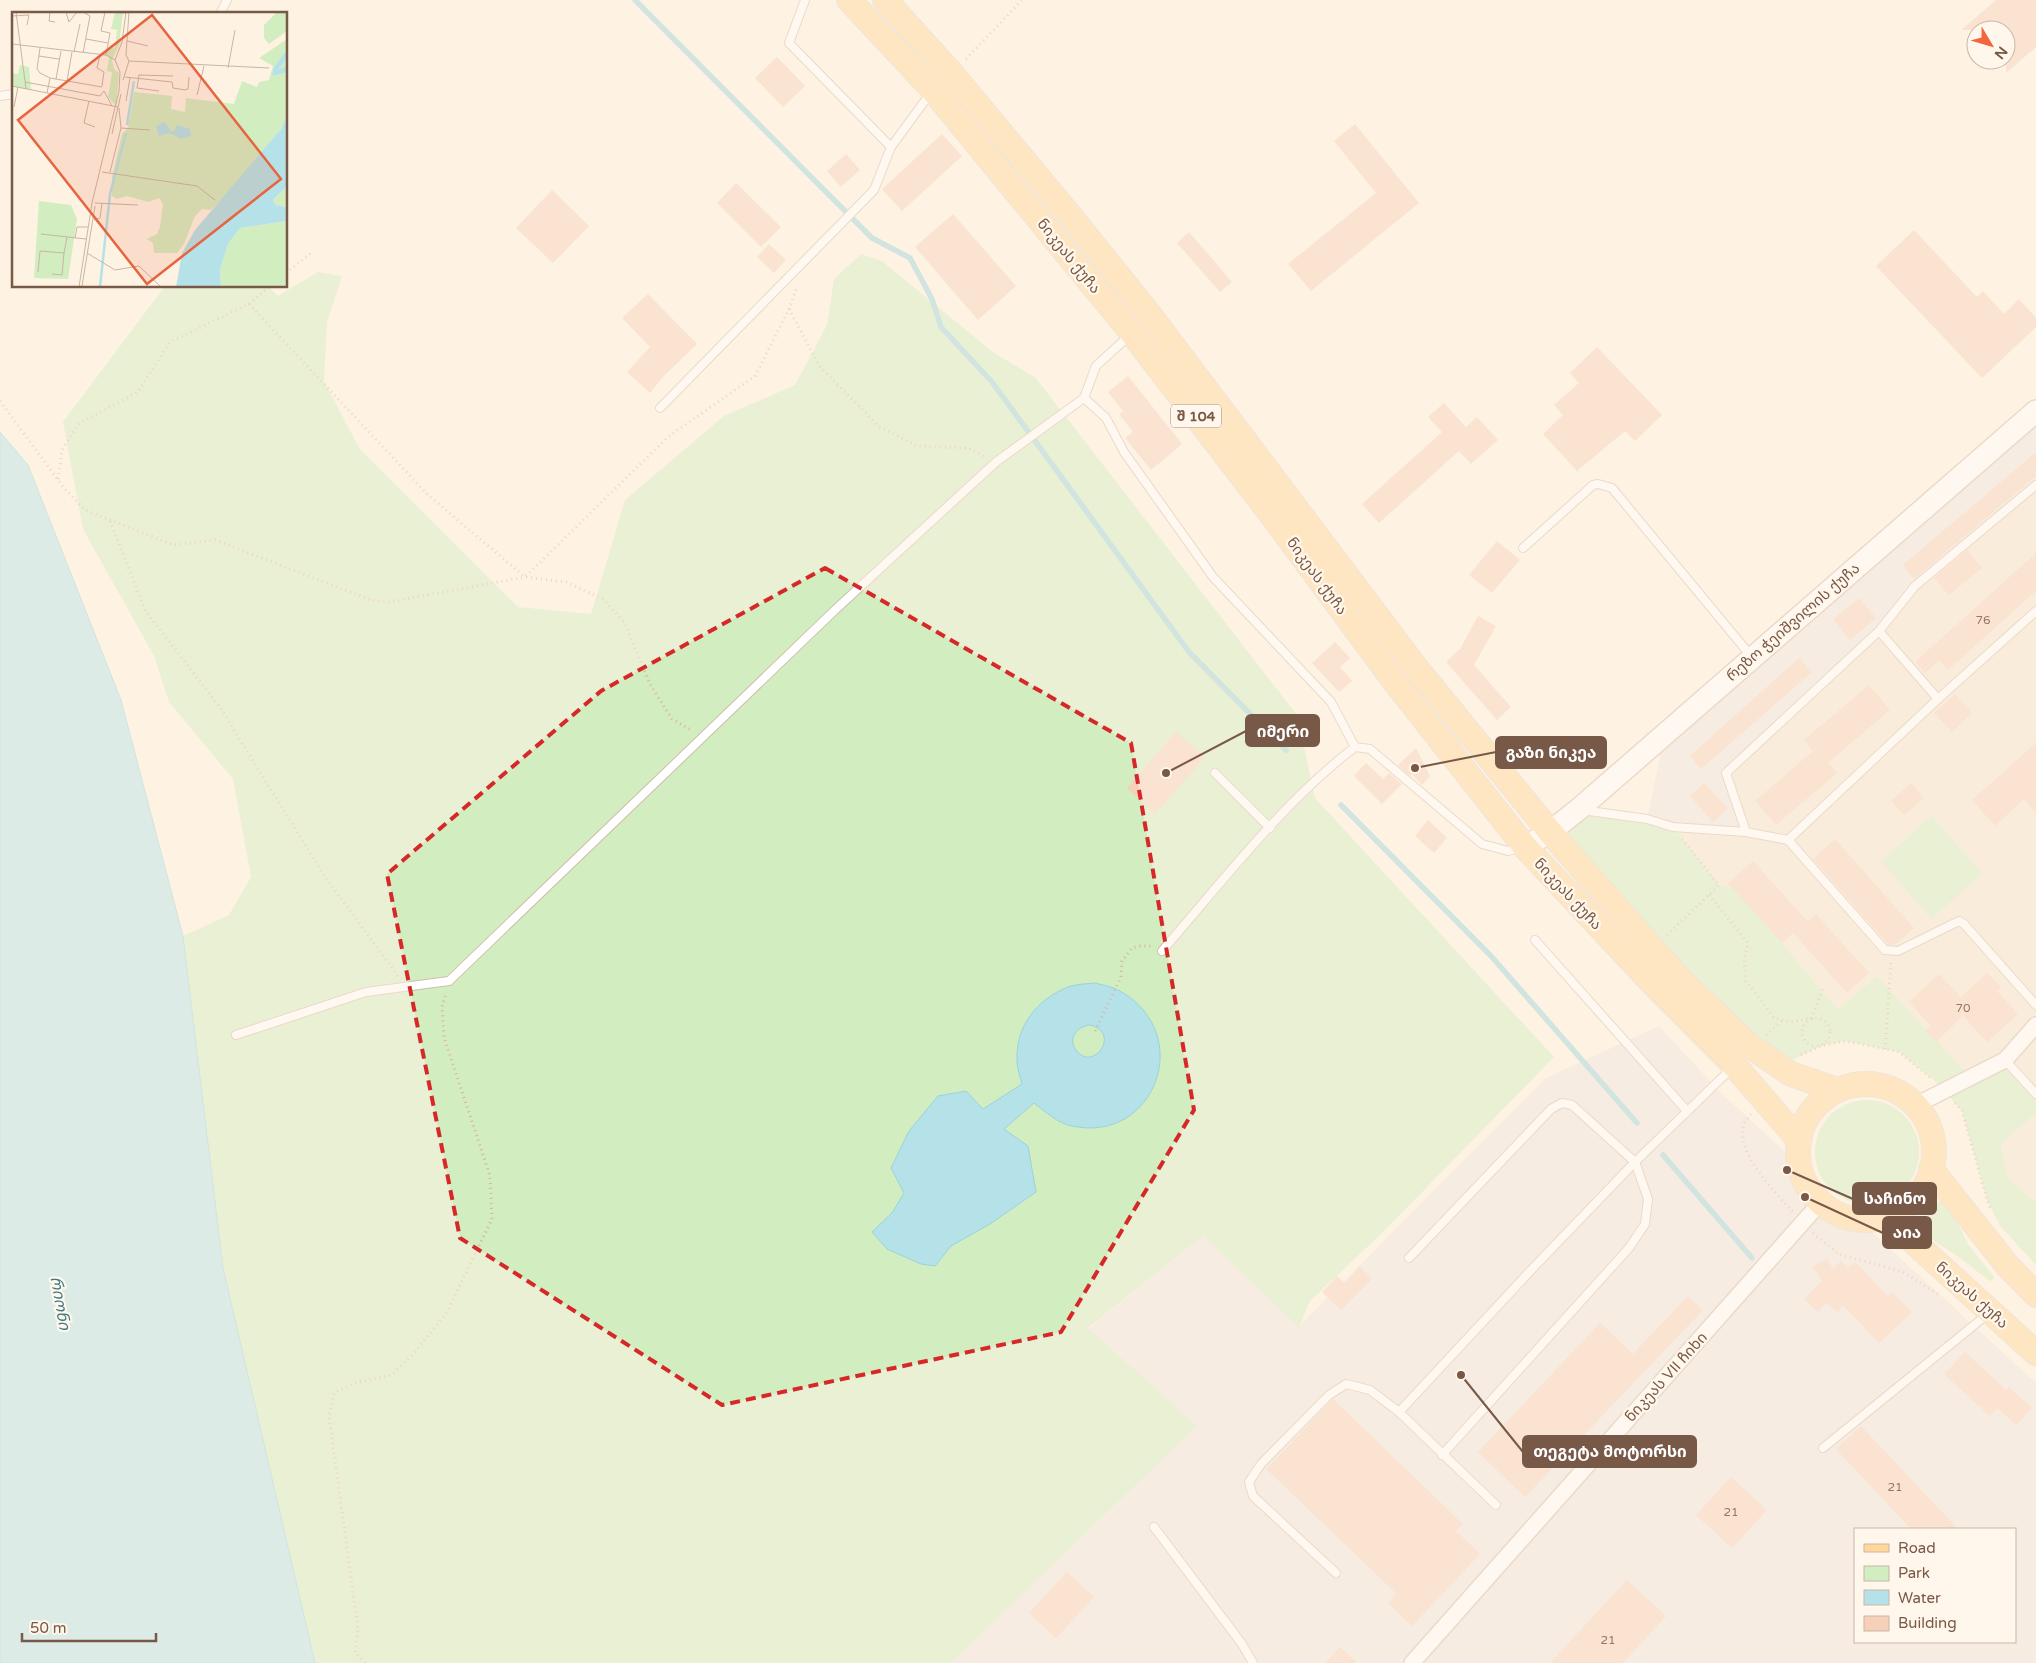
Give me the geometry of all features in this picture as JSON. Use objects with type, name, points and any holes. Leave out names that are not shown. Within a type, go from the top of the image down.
[{"type":"main road","name":"ნიკეას ქუჩა","points":[[849,0],[933,90],[1132,333],[1271,514],[1395,682],[1525,848],[1658,989],[1734,1065],[1799,1140]]},
{"type":"main road","name":"ნიკეას ქუჩა","points":[[885,0],[952,74],[1149,314],[1417,669],[1550,832],[1681,980],[1747,1044],[1791,1074],[1836,1090]]},
{"type":"main road","name":"რეზო ჭეიშვილის ქუჩა","points":[[1525,848],[1550,832],[1579,809],[2036,411]]},
{"type":"main road","points":[[1857,1084],[1879,1085],[1899,1092],[1916,1105],[1928,1123],[1934,1143],[1931,1169],[1924,1189],[1907,1206],[1886,1217],[1863,1220],[1848,1217],[1840,1215],[1820,1203],[1806,1184],[1798,1161],[1799,1140],[1806,1120],[1819,1102],[1836,1090],[1857,1084]]},
{"type":"main road","points":[[1931,1169],[2007,1265],[2036,1295]]},
{"type":"main road","name":"ნიკეას ქუჩა","points":[[1886,1217],[2036,1353]]},
{"type":"street","points":[[1916,1105],[2005,1060],[2036,1025]]},
{"type":"street","name":"ნიკეას VII ჩიხი","points":[[1412,1663],[1820,1203]]},
{"type":"lane","points":[[221,12],[227,0]]},
{"type":"lane","points":[[805,0],[789,43],[891,147]]},
{"type":"lane","points":[[660,408],[874,190],[891,147],[933,90]]},
{"type":"lane","points":[[236,1035],[366,992],[449,980],[836,609],[996,462],[1084,398],[1096,366],[1132,333]]},
{"type":"lane","points":[[1084,398],[1106,418],[1124,452],[1213,577],[1330,702],[1356,747]]},
{"type":"lane","points":[[1523,548],[1593,486],[1598,484],[1612,488],[1752,658]]},
{"type":"lane","points":[[1746,832],[1726,773],[1879,631],[1915,586],[2036,485]]},
{"type":"lane","points":[[1788,840],[1938,699],[2036,612]]},
{"type":"lane","points":[[1879,631],[1938,699]]},
{"type":"lane","points":[[1162,951],[1270,828],[1332,765],[1356,747],[1370,749],[1482,844],[1508,851],[1525,848]]},
{"type":"lane","points":[[1214,773],[1270,828]]},
{"type":"lane","points":[[1579,809],[1647,819],[1673,827],[1746,832],[1788,840],[1884,950],[1898,951],[1959,921],[1964,924],[2036,1005]]},
{"type":"lane","points":[[1535,940],[1687,1111]]},
{"type":"lane","points":[[2005,1060],[2036,1094]]},
{"type":"lane","points":[[1399,1412],[1635,1162],[1734,1065]]},
{"type":"lane","points":[[1409,1258],[1551,1108],[1562,1103],[1572,1105],[1635,1162],[1648,1199],[1645,1224],[1634,1240],[1442,1455]]},
{"type":"lane","points":[[1823,1448],[1991,1312]]},
{"type":"lane","points":[[1336,1573],[1253,1496],[1250,1482],[1261,1464],[1329,1395],[1346,1384],[1370,1390],[1399,1412],[1496,1505]]},
{"type":"lane","points":[[1154,1528],[1242,1644],[1253,1663]]},
{"type":"path","points":[[952,74],[1022,0]]},
{"type":"path","points":[[288,271],[311,253]]},
{"type":"path","points":[[525,577],[668,436],[755,376],[789,309],[808,258]]},
{"type":"path","points":[[58,479],[62,450],[78,424],[138,392],[170,342],[249,304],[268,288]]},
{"type":"path","points":[[249,304],[427,494],[525,577]]},
{"type":"path","points":[[789,309],[820,367],[880,428],[917,446],[968,448],[996,462]]},
{"type":"path","points":[[0,401],[58,479],[85,510],[174,544],[215,540],[371,600],[389,602],[525,577],[566,582],[603,599],[624,622],[651,686],[672,719],[702,736]]},
{"type":"path","points":[[110,520],[145,610],[221,708],[325,876],[406,987]]},
{"type":"path","points":[[1652,948],[1719,885],[1673,827]]},
{"type":"path","points":[[1708,895],[1748,943],[1744,960],[1746,981],[1774,1018],[1790,1022],[1812,1018],[1821,1019],[1828,1025],[1830,1030],[1828,1040],[1821,1046],[1788,1062],[1783,1069]]},
{"type":"path","points":[[1095,1031],[1121,977],[1122,961],[1132,948],[1154,946],[1162,951]]},
{"type":"path","points":[[1885,1049],[1892,952]]},
{"type":"path","points":[[365,1663],[355,1652],[358,1630],[329,1416],[334,1393],[354,1382],[392,1376],[416,1351],[447,1312],[492,1218],[490,1176],[444,1037],[442,1007],[449,980]]},
{"type":"path","points":[[1823,987],[1812,1018],[1804,1024],[1802,1037],[1812,1046],[1845,1041],[1899,1052],[1935,1081],[1962,1111],[1987,1200],[1996,1218]]},
{"type":"path","points":[[1762,1098],[1744,1125],[1744,1143],[1750,1161],[1811,1232],[1839,1254],[1903,1272],[1940,1295]]},
{"type":"highlighted area","points":[[825,568],[1131,743],[1194,1110],[1061,1332],[722,1405],[460,1238],[387,874],[601,691]]},
{"type":"shaded area","points":[[2036,412],[2036,485],[1915,586],[1879,631],[1726,773],[1746,832],[1673,827],[1647,819],[1662,748]]},
{"type":"shaded area","points":[[2036,485],[2036,1094],[1970,1077],[1838,1010],[1736,888],[1719,885],[1673,827],[1915,586]]},
{"type":"shaded area","points":[[1659,1026],[1721,1093],[2036,1383],[2036,1663],[951,1663],[1197,1426],[1088,1329],[1203,1236],[1299,1326],[1546,1078]]},
{"type":"shaded area","points":[[2036,1113],[2036,1203],[2007,1176],[2001,1144]]},
{"type":"green space","points":[[861,254],[882,261],[994,353],[1035,377],[1297,715],[1315,798],[1554,1057],[1384,1231],[1310,1301],[1299,1327],[1203,1236],[1088,1328],[1197,1426],[951,1663],[315,1663],[223,1268],[183,936],[229,915],[251,877],[233,779],[169,702],[154,656],[83,529],[63,422],[164,288],[270,288],[278,296],[318,272],[342,276],[327,322],[324,381],[359,448],[518,607],[591,614],[625,500],[724,416],[795,385],[827,325],[834,279]]},
{"type":"green space","points":[[1579,809],[1673,827],[1719,885],[1736,888],[1838,1010],[1877,976],[1970,1077],[2005,1060],[2036,1094],[2036,1113],[2001,1145],[2007,1176],[2036,1203],[2036,1265],[2000,1226],[1987,1200],[1962,1111],[1935,1081],[1899,1052],[1845,1041],[1821,1046],[1788,1062],[1783,1069],[1550,832]]},
{"type":"green space","points":[[1932,816],[1982,874],[1931,919],[1881,861]]},
{"type":"green space","points":[[1867,1100],[1887,1104],[1896,1108],[1904,1115],[1911,1123],[1915,1132],[1919,1152],[1915,1172],[1911,1181],[1904,1189],[1896,1196],[1887,1200],[1867,1204],[1847,1200],[1838,1196],[1830,1189],[1823,1181],[1819,1172],[1815,1152],[1819,1132],[1823,1123],[1830,1115],[1838,1108],[1847,1104]]},
{"type":"green space","points":[[1944,1195],[1968,1244],[1994,1277],[1993,1280],[1990,1281],[1956,1255],[1912,1227],[1924,1220]]},
{"type":"water","name":"რიონი","points":[[0,432],[28,465],[121,700],[183,936],[223,1268],[315,1663],[0,1663]]},
{"type":"water","points":[[1095,983],[1120,991],[1143,1010],[1156,1033],[1160,1057],[1156,1081],[1144,1103],[1125,1119],[1101,1127],[1067,1125],[1052,1117],[1034,1103],[1004,1129],[1028,1146],[1036,1192],[990,1224],[951,1246],[935,1266],[921,1264],[887,1249],[872,1232],[892,1213],[904,1193],[891,1168],[909,1131],[938,1096],[966,1091],[983,1109],[1022,1084],[1017,1064],[1017,1049],[1024,1026],[1030,1016],[1057,992],[1071,986]],"holes":[[[1090,1025],[1099,1029],[1104,1036],[1101,1049],[1090,1057],[1083,1056],[1074,1046],[1073,1037],[1075,1033],[1081,1028]]]},
{"type":"building","points":[[1996,0],[2036,0],[2036,47],[2016,64],[2016,20],[1973,20]]},
{"type":"building","points":[[777,57],[805,86],[783,107],[755,78]]},
{"type":"building","points":[[1355,124],[1419,203],[1311,291],[1288,264],[1376,193],[1334,141]]},
{"type":"building","points":[[942,134],[962,156],[902,211],[882,189]]},
{"type":"building","points":[[846,154],[860,170],[841,187],[827,171]]},
{"type":"building","points":[[736,183],[781,227],[761,247],[717,203]]},
{"type":"building","points":[[552,190],[589,226],[553,263],[516,228]]},
{"type":"building","points":[[953,214],[1016,286],[978,320],[915,247]]},
{"type":"building","points":[[1914,230],[1977,297],[1983,291],[2004,314],[2019,299],[2036,318],[2036,327],[1982,378],[1876,266]]},
{"type":"building","points":[[1189,232],[1232,282],[1220,292],[1177,243]]},
{"type":"building","points":[[769,244],[786,260],[774,273],[757,257]]},
{"type":"building","points":[[648,294],[697,344],[662,378],[650,393],[627,372],[650,347],[622,318]]},
{"type":"building","points":[[1597,347],[1662,415],[1635,441],[1625,431],[1577,471],[1543,434],[1563,415],[1554,405],[1579,383],[1570,373]]},
{"type":"building","points":[[1128,376],[1182,444],[1151,470],[1125,438],[1133,432],[1119,414],[1123,411],[1108,392]]},
{"type":"building","points":[[1444,403],[1466,427],[1477,417],[1498,440],[1471,464],[1459,451],[1379,523],[1362,504],[1442,432],[1428,417]]},
{"type":"building","points":[[2036,452],[2036,476],[1914,579],[1903,565]]},
{"type":"building","points":[[1497,541],[1520,560],[1492,593],[1469,575]]},
{"type":"building","points":[[1967,550],[1982,568],[1949,595],[1934,578]]},
{"type":"building","points":[[2036,553],[2036,591],[1948,670],[1939,660],[1925,673],[1915,662]]},
{"type":"building","points":[[1859,598],[1876,618],[1850,640],[1833,619]]},
{"type":"building","points":[[1478,616],[1496,626],[1474,665],[1511,707],[1497,720],[1446,662],[1460,649]]},
{"type":"building","points":[[1335,642],[1350,658],[1340,667],[1352,681],[1339,692],[1312,663]]},
{"type":"building","points":[[1799,658],[1812,672],[1701,769],[1690,756]]},
{"type":"building","points":[[1869,685],[1890,710],[1828,763],[1837,773],[1776,825],[1755,801],[1813,751],[1804,740]]},
{"type":"building","points":[[1955,694],[1972,713],[1952,732],[1934,713]]},
{"type":"building","points":[[1176,732],[1205,757],[1155,814],[1127,788]]},
{"type":"building","points":[[2036,743],[2036,813],[2024,799],[1995,826],[1972,800]]},
{"type":"building","points":[[1416,748],[1430,776],[1422,785],[1412,774],[1410,776],[1398,765]]},
{"type":"building","points":[[1366,763],[1383,779],[1389,773],[1402,784],[1382,804],[1354,776]]},
{"type":"building","points":[[1704,783],[1728,809],[1713,822],[1690,796]]},
{"type":"building","points":[[1911,783],[1924,798],[1904,815],[1891,801]]},
{"type":"building","points":[[1428,820],[1447,838],[1434,853],[1415,836]]},
{"type":"building","points":[[1835,839],[1914,928],[1894,945],[1889,945],[1813,859]]},
{"type":"building","points":[[1753,861],[1808,922],[1816,914],[1869,973],[1847,993],[1793,933],[1782,943],[1728,883]]},
{"type":"building","points":[[1987,973],[2001,987],[1997,991],[2018,1014],[1987,1042],[1963,1016],[1936,1042],[1925,1031],[1931,1026],[1909,1002],[1939,974],[1961,997]]},
{"type":"building","points":[[1827,1259],[1833,1269],[1841,1261],[1848,1268],[1855,1262],[1888,1296],[1892,1292],[1912,1312],[1879,1343],[1843,1305],[1838,1312],[1826,1303],[1818,1312],[1804,1299],[1822,1281],[1813,1267]]},
{"type":"building","points":[[1360,1267],[1372,1279],[1341,1310],[1322,1292],[1337,1276],[1345,1283]]},
{"type":"building","points":[[1688,1296],[1703,1310],[1525,1497],[1478,1452],[1600,1323],[1633,1354]]},
{"type":"building","points":[[1965,1352],[2006,1390],[2009,1387],[2032,1408],[2016,1425],[1997,1408],[1990,1416],[1944,1374]]},
{"type":"building","points":[[1333,1399],[1463,1524],[1456,1531],[1480,1554],[1412,1626],[1388,1603],[1397,1594],[1266,1469]]},
{"type":"building","points":[[1861,1426],[1957,1528],[1910,1528],[1836,1449]]},
{"type":"building","points":[[1731,1477],[1767,1510],[1732,1548],[1696,1515]]},
{"type":"building","points":[[1067,1572],[1094,1597],[1056,1638],[1029,1613]]},
{"type":"building","points":[[1627,1580],[1666,1616],[1623,1663],[1550,1663]]},
{"type":"building","points":[[1340,1647],[1357,1663],[1325,1663]]},
{"type":"waterway","points":[[635,0],[872,238],[910,258],[932,299],[941,327],[992,382],[1189,652],[1286,750]]},
{"type":"waterway","points":[[1341,805],[1491,956],[1637,1123]]},
{"type":"waterway","points":[[1663,1155],[1752,1258]]},
{"type":"place","name":"გაზი ნიკეა","points":[[1415,768]]},
{"type":"place","name":"იმერი","points":[[1166,773]]},
{"type":"place","name":"საჩინო","points":[[1787,1170]]},
{"type":"place","name":"აია","points":[[1805,1197]]},
{"type":"place","name":"თეგეტა მოტორსი","points":[[1461,1375]]}]
